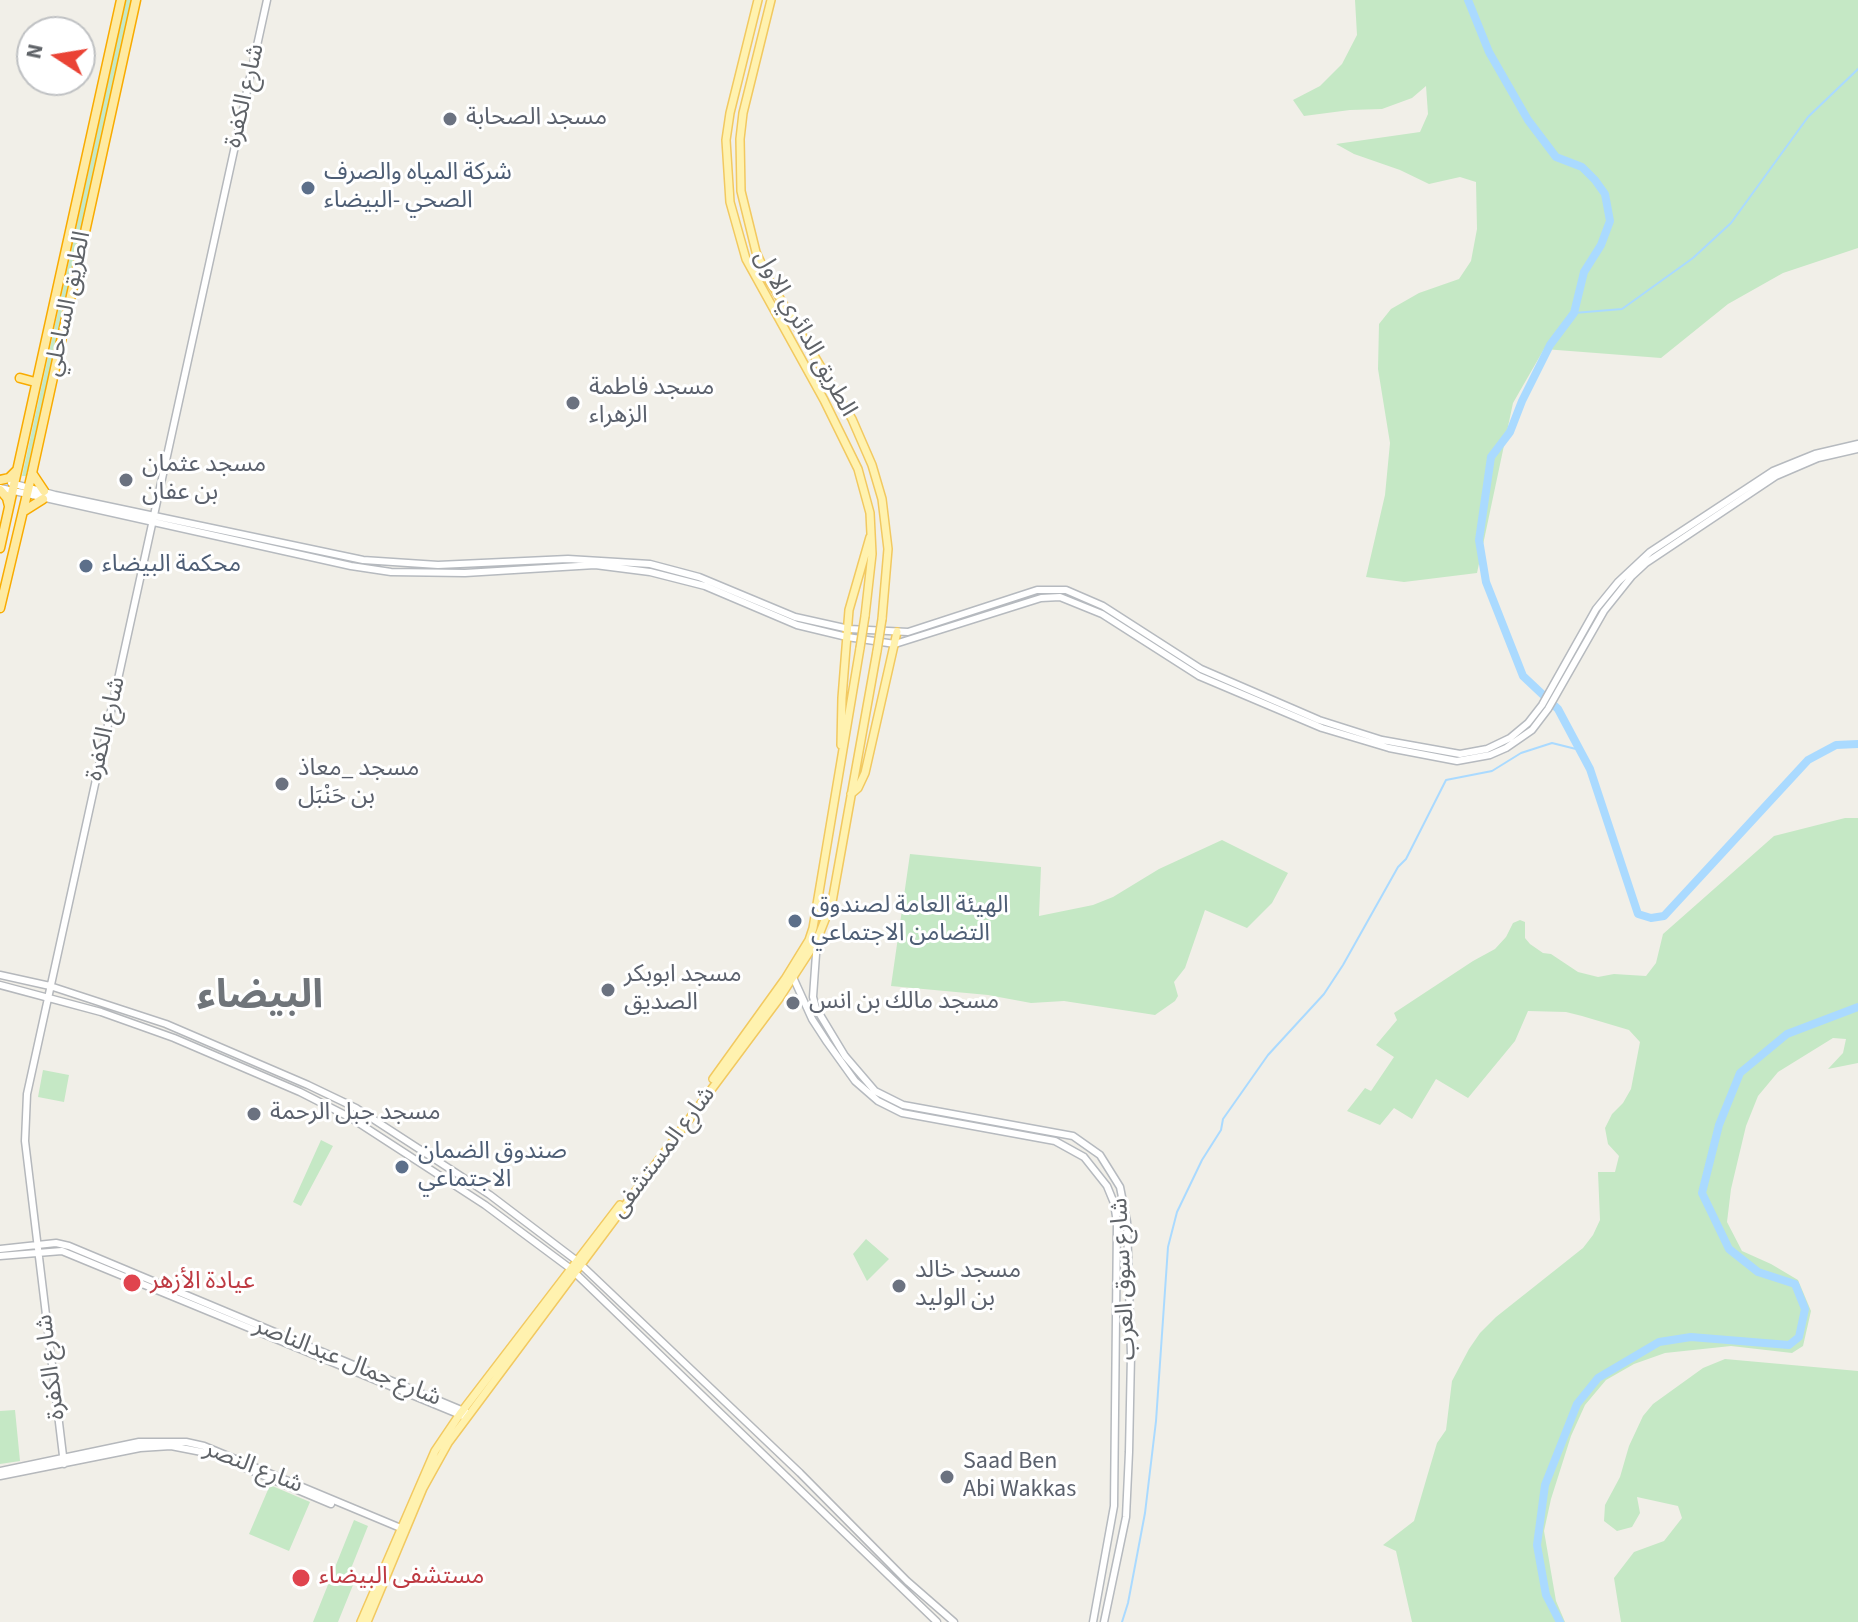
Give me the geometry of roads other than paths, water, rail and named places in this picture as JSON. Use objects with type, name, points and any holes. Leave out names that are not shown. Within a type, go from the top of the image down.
[{"type":"highway","points":[[0,548],[121,0]]},
{"type":"highway","name":"الطريق الساحلي","points":[[0,608],[136,0]]},
{"type":"highway","points":[[20,378],[35,382]]},
{"type":"highway","points":[[0,480],[12,476],[18,469]]},
{"type":"highway","points":[[24,511],[43,495],[32,473]]},
{"type":"highway","points":[[0,489],[7,498],[9,508]]},
{"type":"main road","name":"شارع الكفرة","points":[[64,1461],[25,1127],[27,1094],[267,0]]},
{"type":"main road","name":"الطريق الدائري الاول","points":[[758,0],[730,113],[726,146],[730,202],[741,247],[847,443],[864,489],[871,535],[870,581],[860,648]]},
{"type":"main road","name":"الطريق الدائري الاول","points":[[771,0],[743,113],[741,191],[756,252],[769,280],[852,419],[872,465],[882,499],[888,549],[877,651]]},
{"type":"main road","points":[[741,66],[753,70]]},
{"type":"main road","points":[[726,146],[740,146]]},
{"type":"main road","points":[[0,480],[28,492],[153,519],[286,541],[342,557],[396,563],[460,564],[568,559],[625,561],[676,570],[795,617],[895,644],[1041,598],[1060,597],[1102,614],[1199,676],[1318,723],[1381,742],[1451,754],[1474,753],[1510,738],[1545,707],[1604,611],[1646,563],[1776,476],[1818,458],[1858,447]]},
{"type":"main road","points":[[0,489],[14,488]]},
{"type":"main road","points":[[153,519],[204,538],[391,572],[465,573],[595,565],[650,572],[717,588]]},
{"type":"main road","points":[[842,762],[840,726],[849,610],[871,535]]},
{"type":"main road","points":[[848,633],[920,629],[1037,590],[1066,590],[1103,606],[1201,669],[1318,723]]},
{"type":"main road","points":[[851,794],[858,788],[865,773],[897,632]]},
{"type":"main road","name":"شارع المستشفى","points":[[364,1622],[402,1532],[465,1414],[712,1082],[792,968],[813,928],[860,648]]},
{"type":"main road","name":"شارع المستشفى","points":[[579,1263],[792,979],[817,940],[832,902],[877,651]]},
{"type":"main road","points":[[831,825],[845,827]]},
{"type":"main road","name":"شارع سوق العرب","points":[[817,940],[813,997],[816,1008],[845,1056],[875,1091],[903,1105],[1073,1136],[1100,1155],[1120,1187],[1127,1222],[1131,1355],[1129,1452],[1126,1517],[1104,1622]]},
{"type":"main road","points":[[792,968],[792,979],[802,993],[817,1027],[847,1072],[878,1101],[902,1113],[1055,1141],[1084,1157],[1107,1186],[1117,1223],[1114,1506],[1093,1622]]},
{"type":"main road","points":[[0,975],[50,986],[204,1039],[356,1108],[490,1195],[579,1263],[810,1482],[907,1581],[954,1622]]},
{"type":"main road","points":[[0,985],[101,1012],[174,1038],[332,1108],[473,1196],[573,1272],[937,1622]]},
{"type":"main road","name":"شارع جمال عبدالناصر","points":[[0,1249],[38,1248],[56,1243],[69,1246],[465,1414]]},
{"type":"main road","points":[[0,1256],[38,1248]]},
{"type":"main road","name":"شارع النصر","points":[[0,1474],[139,1442],[186,1442],[204,1446],[402,1532]]},
{"type":"waterway","points":[[1468,0],[1489,52],[1528,120],[1556,157],[1582,167],[1605,194],[1610,221],[1601,245],[1584,272],[1574,313],[1550,345],[1510,432],[1491,457],[1479,540],[1486,582],[1523,676],[1558,709],[1590,769],[1638,914],[1651,918],[1664,916],[1808,760],[1836,745],[1858,744]]},
{"type":"waterway","points":[[1574,313],[1622,309],[1693,258],[1731,223],[1808,117],[1858,69]]},
{"type":"waterway","points":[[1122,1622],[1145,1513],[1156,1421],[1168,1247],[1177,1212],[1202,1160],[1221,1130],[1223,1119],[1268,1055],[1324,994],[1398,867],[1406,859],[1446,780],[1492,771],[1521,753],[1552,743],[1580,750]]},
{"type":"waterway","points":[[1560,1622],[1546,1595],[1537,1545],[1545,1485],[1577,1404],[1598,1378],[1659,1342],[1691,1337],[1789,1345],[1799,1337],[1805,1309],[1795,1284],[1758,1272],[1729,1249],[1702,1193],[1719,1125],[1740,1073],[1787,1034],[1858,1007]]},
{"type":"place","name":"مسجد الصحابة","points":[[450,119]]},
{"type":"place","name":"شركة المياه والصرف الصحي -البيضاء","points":[[308,188]]},
{"type":"place","name":"مسجد فاطمة الزهراء","points":[[573,403]]},
{"type":"place","name":"مسجد عثمان بن عفان","points":[[126,480]]},
{"type":"place","name":"محكمة البيضاء","points":[[86,566]]},
{"type":"place","name":"مسجد _معاذ بن حَنْبَل","points":[[282,784]]},
{"type":"place","name":"الهيئة العامة لصندوق التضامن الاجتماعي","points":[[795,921]]},
{"type":"place","name":"مسجد ابوبكر الصديق","points":[[608,990]]},
{"type":"place","name":"مسجد مالك بن انس","points":[[793,1003]]},
{"type":"place","name":"مسجد جبل الرحمة","points":[[254,1114]]},
{"type":"place","name":"صندوق الضمان الاجتماعي","points":[[402,1167]]},
{"type":"place","name":"عيادة الأزهر","points":[[132,1283]]},
{"type":"place","name":"مسجد خالد بن الوليد","points":[[899,1286]]},
{"type":"place","name":"Saad Ben Abi Wakkas","points":[[947,1477]]},
{"type":"place","name":"مستشفى البيضاء","points":[[301,1578]]},
{"type":"district","name":"البيضاء","points":[[260,998]]}]
